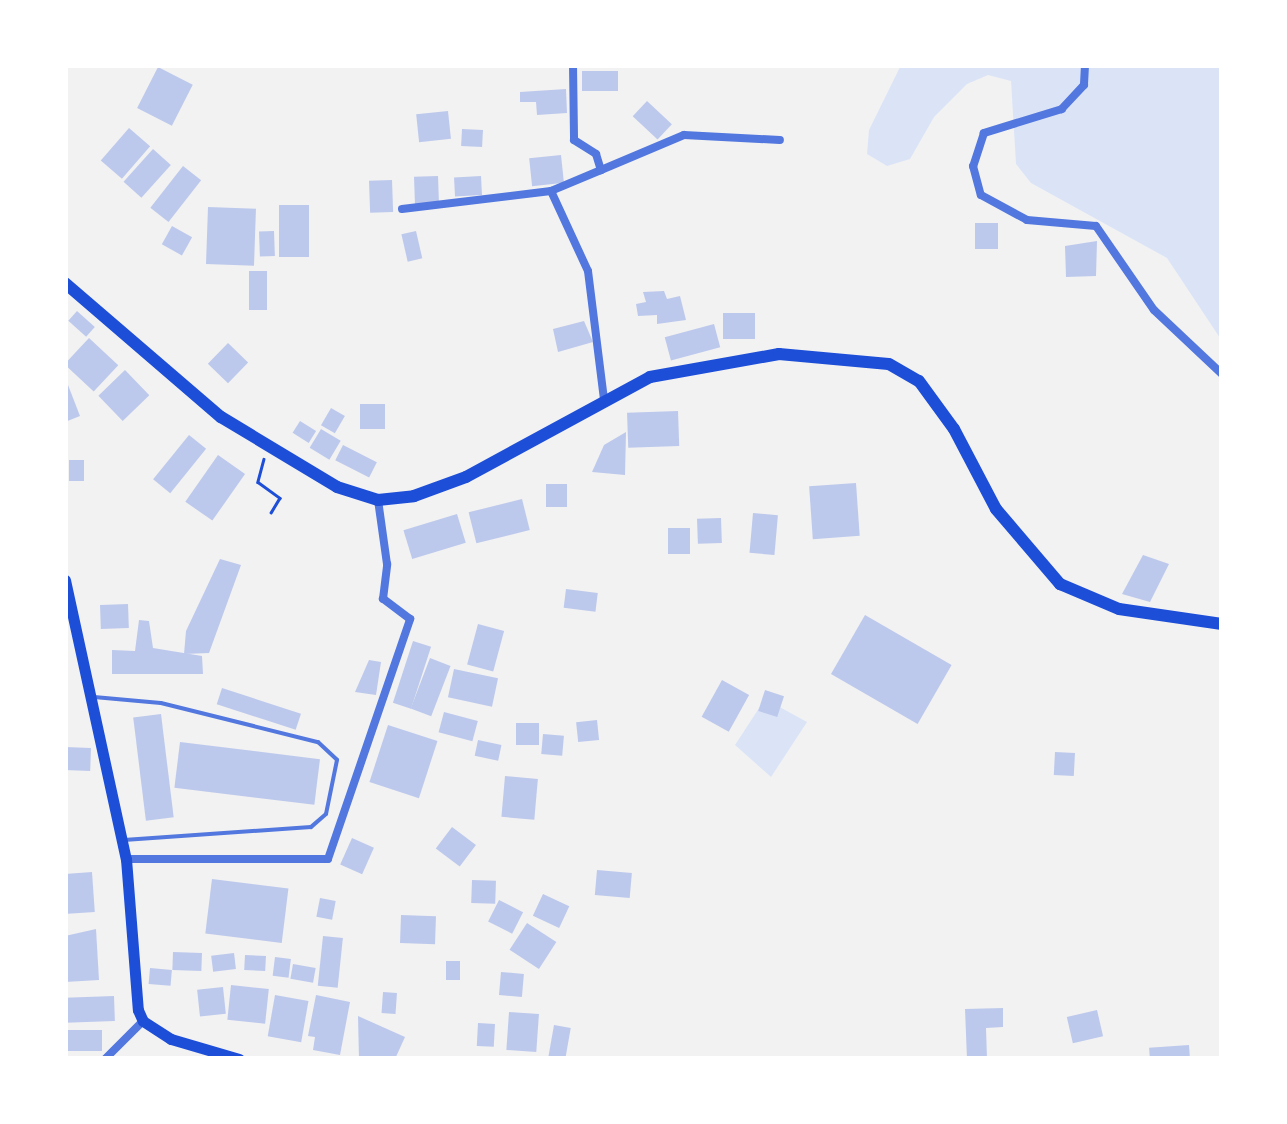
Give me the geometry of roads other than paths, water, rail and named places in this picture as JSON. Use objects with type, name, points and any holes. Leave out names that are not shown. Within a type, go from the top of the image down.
[{"type":"highway","points":[[65,282],[265,447],[378,500],[414,496],[466,477],[650,377],[711,361],[779,354],[889,364],[919,381],[954,429],[996,509],[1060,584],[1119,610],[1222,624]]},
{"type":"main road","points":[[65,580],[126,860],[134,995],[142,1021],[171,1039],[239,1059]]},
{"type":"street","points":[[572,65],[574,140],[596,154],[601,170]]},
{"type":"street","points":[[1085,65],[1084,85],[1062,109],[984,132],[972,166],[980,195],[1027,220],[1096,226],[1154,310],[1222,374]]},
{"type":"street","points":[[402,209],[551,191],[684,135],[780,140]]},
{"type":"street","points":[[551,191],[588,271],[604,400]]},
{"type":"street","points":[[126,860],[328,859],[410,618],[384,599],[387,564],[378,500]]},
{"type":"street","points":[[105,1059],[142,1021]]},
{"type":"lane","points":[[93,696],[160,704],[304,739],[336,760],[326,814],[311,827],[122,841]]}]
